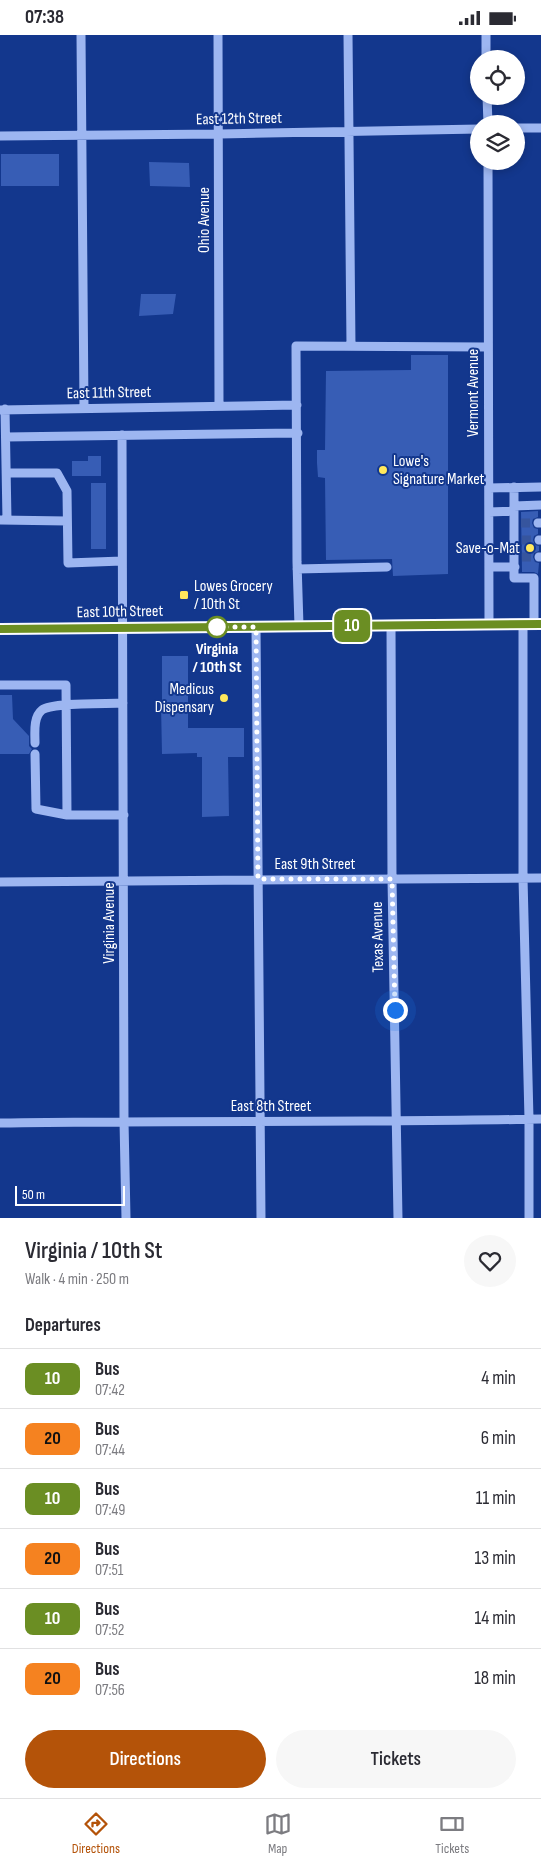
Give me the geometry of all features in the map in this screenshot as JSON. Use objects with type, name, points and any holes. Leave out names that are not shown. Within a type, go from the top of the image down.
[{"type":"main road","name":"East 10th Street","points":[[0,629],[533,624]]},
{"type":"street","points":[[81,35],[84,408]]},
{"type":"street","name":"Ohio Avenue","points":[[218,35],[220,134],[219,406]]},
{"type":"street","points":[[348,35],[352,346]]},
{"type":"street","points":[[486,35],[486,50]]},
{"type":"street","points":[[525,128],[541,128]]},
{"type":"street","name":"East 12th Street","points":[[0,136],[470,129]]},
{"type":"street","name":"Vermont Avenue","points":[[488,170],[489,625]]},
{"type":"street","points":[[300,626],[297,569],[298,433],[296,346],[488,347]]},
{"type":"street","name":"East 11th Street","points":[[3,409],[297,405]]},
{"type":"street","points":[[3,409],[7,473],[4,520],[67,521]]},
{"type":"street","points":[[6,437],[298,433]]},
{"type":"street","name":"Virginia Avenue","points":[[122,435],[124,1121],[126,1218]]},
{"type":"street","points":[[7,473],[57,473],[67,491],[68,563],[122,561]]},
{"type":"street","points":[[514,487],[514,509],[518,523],[517,560],[514,577],[537,578],[533,624],[523,878],[530,1119],[529,1218]]},
{"type":"street","points":[[489,488],[541,487]]},
{"type":"street","points":[[489,511],[541,505]]},
{"type":"street","points":[[489,567],[517,560]]},
{"type":"street","points":[[297,569],[387,567]]},
{"type":"street","name":"Texas Avenue","points":[[391,625],[392,879],[398,1218]]},
{"type":"street","points":[[256,627],[260,1218]]},
{"type":"street","points":[[0,685],[66,685],[67,815]]},
{"type":"street","points":[[35,743],[36,719],[42,709],[54,705],[123,703]]},
{"type":"street","points":[[35,754],[36,809],[67,815],[124,815]]},
{"type":"street","name":"East 9th Street","points":[[0,882],[541,878]]},
{"type":"street","name":"East 8th Street","points":[[0,1123],[124,1121],[397,1122],[541,1119]]},
{"type":"building","points":[[1,154],[59,154],[59,186],[1,186]]},
{"type":"building","points":[[149,162],[189,163],[190,187],[150,186]]},
{"type":"building","points":[[141,294],[176,294],[173,314],[139,316]]},
{"type":"building","name":"Lowe's Signature Market","points":[[411,355],[448,355],[448,574],[393,576],[392,559],[326,560],[325,478],[318,477],[317,450],[325,450],[326,371],[411,370]]},
{"type":"building","points":[[88,456],[101,456],[101,476],[72,476],[72,461],[88,461]]},
{"type":"building","points":[[91,483],[106,483],[106,549],[91,549]]},
{"type":"building","name":"Save-o-Mat","points":[[538,511],[538,517],[533,519],[532,523],[534,528],[538,529],[538,534],[534,536],[533,540],[535,545],[539,546],[539,551],[534,553],[533,557],[535,562],[539,563],[538,574],[522,572],[521,512]]},
{"type":"building","points":[[162,656],[188,656],[188,728],[244,728],[244,757],[228,757],[229,816],[202,817],[202,757],[197,757],[197,753],[162,754]]},
{"type":"building","points":[[0,695],[12,695],[13,719],[29,736],[29,746],[32,749],[29,754],[0,754]]},
{"type":"tunnel","points":[[521,523],[538,523]]},
{"type":"tunnel","points":[[522,540],[539,540]]},
{"type":"tunnel","points":[[522,557],[539,557]]},
{"type":"bus line","name":"10","points":[[0,629],[541,624]]},
{"type":"place","name":"Lowe's Signature Market","points":[[383,470]]},
{"type":"place","name":"Save-o-Mat","points":[[530,548]]},
{"type":"place","name":"Lowes Grocery / 10th St","points":[[184,595]]},
{"type":"place","name":"Virginia / 10th St","points":[[217,627]]},
{"type":"place","name":"Medicus Dispensary","points":[[224,698]]},
{"type":"route","points":[[217,627],[256,627],[258,879],[392,879],[395,1010]]}]
